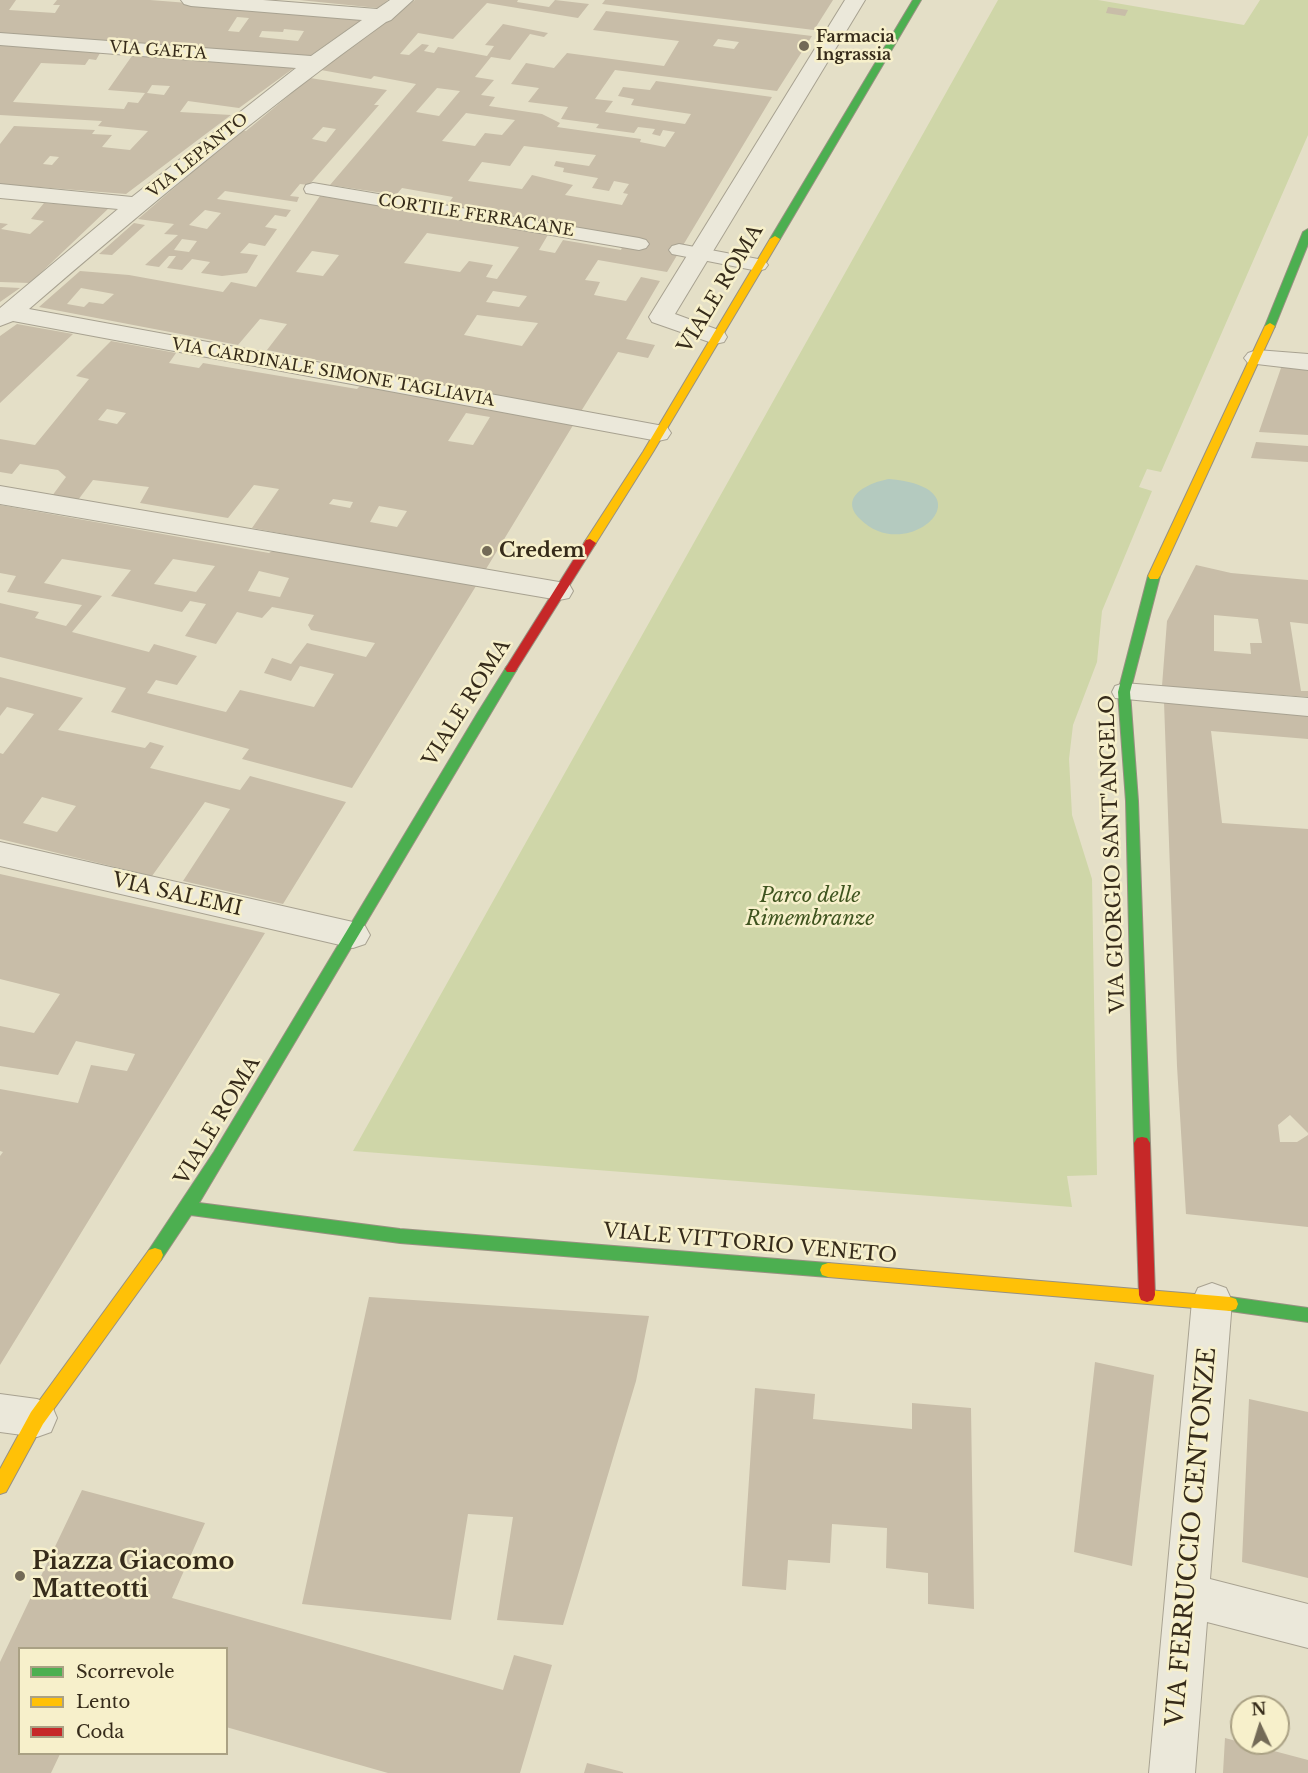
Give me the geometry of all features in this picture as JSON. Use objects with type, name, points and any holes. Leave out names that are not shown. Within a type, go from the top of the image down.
[{"type":"main road","name":"VIALE ROMA","points":[[18,1415],[189,1208],[353,935],[419,819],[658,434],[918,0]]},
{"type":"main road","name":"VIA GIORGIO SANT'ANGELO","points":[[1147,1295],[1132,813],[1124,692],[1153,578],[1257,358],[1305,246]]},
{"type":"main road","name":"VIALE VITTORIO VENETO","points":[[189,1208],[400,1236],[1147,1295],[1212,1301],[1308,1316]]},
{"type":"main road","points":[[0,1486],[18,1415]]},
{"type":"street","points":[[191,0],[384,15]]},
{"type":"street","name":"VIA LEPANTO","points":[[4,316],[138,204],[315,63],[403,0]]},
{"type":"street","points":[[715,337],[661,317],[689,252],[855,0]]},
{"type":"street","name":"VIA GAETA","points":[[0,39],[315,63]]},
{"type":"street","points":[[0,192],[138,204]]},
{"type":"street","name":"VIA CARDINALE SIMONE TAGLIAVIA","points":[[4,316],[658,434]]},
{"type":"street","points":[[1257,358],[1308,362]]},
{"type":"street","points":[[0,495],[559,591]]},
{"type":"street","name":"VIA SALEMI","points":[[0,854],[353,935]]},
{"type":"street","name":"VIA FERRUCCIO CENTONZE","points":[[1172,1773],[1212,1301]]},
{"type":"street","points":[[1186,1595],[1308,1626]]},
{"type":"lane","name":"CORTILE FERRACANE","points":[[313,189],[639,244]]},
{"type":"lane","points":[[689,252],[758,265]]},
{"type":"lane","points":[[1124,692],[1308,707]]},
{"type":"green space","name":"Parco delle Rimembranze","points":[[998,0],[1098,0],[1244,25],[1260,0],[1308,0],[1308,135],[1161,472],[1147,469],[1139,487],[1152,491],[1102,611],[1097,662],[1073,725],[1069,759],[1072,815],[1092,879],[1097,1175],[1067,1176],[1072,1207],[353,1151]]},
{"type":"shaded area","points":[[889,479],[920,485],[935,496],[938,508],[931,520],[917,530],[899,534],[879,531],[860,519],[854,511],[852,503],[854,497],[866,487]]},
{"type":"building","points":[[0,0],[16,0],[9,10],[55,13],[60,5],[53,5],[57,0],[150,0],[366,17],[307,58],[247,54],[249,51],[0,36]],"holes":[[[237,17],[249,18],[239,32],[228,31]],[[284,29],[304,31],[298,41],[259,37],[262,31],[283,32]]]},
{"type":"building","points":[[299,0],[388,0],[378,8]]},
{"type":"building","points":[[415,0],[518,0],[517,2],[549,7],[555,0],[589,4],[578,18],[487,3],[453,39],[418,33],[400,54],[409,55],[422,44],[429,45],[424,51],[434,53],[438,47],[487,56],[494,46],[485,45],[503,24],[548,33],[544,37],[530,34],[510,60],[491,57],[475,77],[494,80],[481,95],[495,97],[489,106],[542,114],[560,123],[557,127],[641,139],[640,142],[665,147],[675,132],[663,130],[660,136],[652,134],[655,129],[638,127],[634,133],[596,128],[599,124],[561,119],[568,107],[528,102],[539,88],[511,84],[526,63],[554,68],[567,53],[664,66],[679,41],[593,30],[606,11],[812,36],[777,91],[615,70],[595,99],[613,101],[605,112],[685,124],[691,114],[631,105],[634,99],[618,96],[623,87],[650,90],[656,81],[772,97],[667,272],[598,260],[585,280],[600,282],[594,295],[626,301],[641,277],[660,281],[626,339],[655,345],[648,358],[618,352],[580,413],[267,350],[287,324],[260,319],[238,345],[39,307],[80,271],[129,275],[223,292],[231,282],[256,287],[320,196],[549,233],[539,250],[555,253],[563,240],[621,250],[623,245],[445,208],[453,197],[402,188],[396,195],[330,185],[416,84],[321,70]],"holes":[[[718,39],[739,42],[734,49],[713,46]],[[437,88],[460,91],[439,116],[416,112]],[[466,113],[515,120],[502,135],[485,133],[475,146],[442,141]],[[524,146],[596,155],[589,166],[556,161],[554,166],[564,168],[563,172],[598,178],[592,188],[609,191],[614,181],[629,184],[623,193],[628,194],[622,205],[565,195],[573,185],[532,175],[522,189],[468,181],[482,162],[510,166]],[[427,233],[519,247],[497,279],[486,277],[493,265],[469,261],[460,272],[404,263]],[[312,251],[339,255],[323,276],[296,272]],[[81,288],[114,294],[103,304],[89,302],[84,307],[67,304]],[[493,291],[527,296],[519,307],[486,302]],[[477,315],[538,323],[522,346],[464,335]]]},
{"type":"building","points":[[605,0],[833,0],[814,30],[602,4]]},
{"type":"building","points":[[1108,7],[1128,10],[1125,16],[1106,13]]},
{"type":"building","points":[[0,44],[84,49],[82,52],[100,53],[96,60],[89,59],[85,65],[41,63],[13,102],[124,109],[128,102],[138,103],[145,93],[108,90],[134,53],[298,65],[239,108],[188,101],[180,112],[231,115],[126,194],[0,184],[0,144],[14,126],[95,130],[92,134],[112,135],[102,147],[130,150],[148,131],[98,126],[102,121],[0,115]],"holes":[[[152,85],[170,86],[164,95],[147,93]],[[50,156],[59,157],[52,165],[43,164]]]},
{"type":"building","points":[[310,78],[387,90],[374,105],[379,105],[309,185],[300,184],[290,196],[299,197],[297,202],[225,191],[217,199],[291,210],[286,217],[275,215],[265,227],[277,229],[265,246],[249,243],[240,253],[258,255],[247,273],[222,276],[201,273],[210,262],[192,259],[182,270],[167,268],[176,256],[169,256],[159,267],[145,265],[178,235],[164,234],[174,224],[138,219],[241,130],[246,131]],"holes":[[[323,127],[336,129],[326,142],[312,139]],[[205,210],[221,213],[207,229],[189,225]],[[182,239],[197,241],[189,252],[174,250]]]},
{"type":"building","points":[[44,203],[109,208],[30,283],[0,282],[0,223],[8,224],[1,229],[30,234],[44,221],[31,219]]},
{"type":"building","points":[[134,223],[145,225],[112,255],[99,254]]},
{"type":"building","points":[[0,287],[20,288],[0,302]]},
{"type":"building","points":[[17,324],[73,334],[0,403],[0,336]]},
{"type":"building","points":[[111,341],[176,353],[169,363],[199,368],[203,363],[357,389],[361,385],[575,422],[483,574],[321,545],[322,541],[252,528],[279,489],[254,485],[228,518],[140,503],[149,487],[93,480],[78,500],[52,496],[66,477],[58,470],[20,464],[12,474],[0,472],[0,439],[35,445],[89,379],[76,376]],"holes":[[[107,409],[126,413],[117,424],[98,420]],[[466,413],[490,417],[473,445],[448,441]],[[333,499],[353,502],[350,508],[329,504]],[[379,506],[407,511],[397,527],[370,522]]]},
{"type":"building","points":[[1282,365],[1308,367],[1308,435],[1259,432]]},
{"type":"building","points":[[1256,442],[1308,446],[1308,462],[1251,458]]},
{"type":"building","points":[[0,505],[269,553],[274,550],[476,586],[352,788],[242,759],[249,749],[111,712],[126,688],[0,657],[0,603],[39,612],[35,618],[66,626],[82,605],[7,592],[16,576],[0,573]],"holes":[[[62,559],[131,570],[111,596],[182,612],[190,601],[206,604],[185,636],[216,644],[237,612],[262,618],[272,607],[314,615],[308,625],[311,630],[375,643],[366,657],[307,643],[291,664],[272,658],[264,673],[291,681],[300,666],[334,674],[314,707],[240,690],[226,712],[147,693],[156,680],[177,685],[197,656],[154,644],[149,652],[72,632],[102,596],[44,583]],[[173,559],[215,566],[196,592],[154,584]],[[259,571],[289,578],[280,597],[248,591]]]},
{"type":"building","points":[[1196,565],[1231,573],[1308,580],[1308,624],[1290,622],[1301,691],[1308,691],[1308,697],[1162,686],[1167,621]],"holes":[[[1214,615],[1258,619],[1262,643],[1250,643],[1251,654],[1214,651]]]},
{"type":"building","points":[[0,677],[83,698],[58,730],[145,748],[150,742],[164,746],[150,768],[240,790],[250,776],[346,802],[283,904],[183,881],[230,809],[205,802],[152,876],[0,839],[0,753],[3,754],[34,714],[7,707],[0,716]],"holes":[[[42,797],[76,806],[57,832],[23,823]]]},
{"type":"building","points":[[1164,702],[1308,715],[1308,739],[1211,731],[1222,823],[1308,829],[1308,1133],[1290,1115],[1278,1125],[1280,1142],[1297,1142],[1308,1135],[1308,1227],[1186,1214],[1177,1066]]},
{"type":"building","points":[[0,874],[265,933],[0,1365],[0,1156],[3,1152],[0,1151],[0,1089],[78,1103],[91,1065],[127,1071],[135,1054],[76,1041],[58,1075],[0,1066],[0,1026],[34,1033],[60,994],[0,979]]},
{"type":"building","points":[[369,1297],[649,1316],[636,1381],[563,1625],[497,1620],[513,1517],[468,1514],[451,1620],[302,1604]]},
{"type":"building","points":[[1095,1362],[1154,1375],[1132,1566],[1074,1552]]},
{"type":"building","points":[[755,1388],[815,1394],[813,1419],[912,1429],[912,1403],[971,1408],[974,1609],[928,1604],[928,1573],[886,1568],[887,1528],[832,1524],[830,1563],[788,1560],[786,1590],[742,1586]]},
{"type":"building","points":[[1249,1399],[1308,1412],[1308,1578],[1242,1562]]},
{"type":"building","points":[[82,1490],[205,1523],[172,1598],[503,1690],[514,1655],[552,1665],[520,1773],[388,1773],[228,1728],[228,1647],[18,1647],[18,1755],[60,1755],[51,1773],[0,1773],[0,1662]]},
{"type":"building","points":[[1225,1738],[1230,1739],[1230,1755],[1289,1755],[1308,1760],[1308,1773],[1223,1773]]},
{"type":"building","points":[[587,1763],[623,1772],[623,1773],[584,1773]]},
{"type":"traffic: fast","points":[[775,239],[917,0]]},
{"type":"traffic: fast","points":[[1270,326],[1308,232]]},
{"type":"traffic: fast","points":[[1142,1143],[1132,801],[1124,692],[1154,576]]},
{"type":"traffic: fast","points":[[155,1255],[220,1156],[511,669]]},
{"type":"traffic: fast","points":[[188,1208],[400,1236],[828,1270]]},
{"type":"traffic: fast","points":[[1230,1304],[1308,1315]]},
{"type":"traffic: slow","points":[[590,543],[648,452],[775,239]]},
{"type":"traffic: slow","points":[[1154,576],[1270,326]]},
{"type":"traffic: slow","points":[[0,1486],[37,1418],[155,1255]]},
{"type":"traffic: slow","points":[[828,1270],[1230,1304]]},
{"type":"traffic: jam","points":[[511,669],[590,543]]},
{"type":"traffic: jam","points":[[1142,1143],[1147,1295]]},
{"type":"place","name":"Farmacia Ingrassia","points":[[804,46]]},
{"type":"place","name":"Credem","points":[[487,551]]},
{"type":"place","name":"Piazza Giacomo Matteotti","points":[[20,1576]]}]
